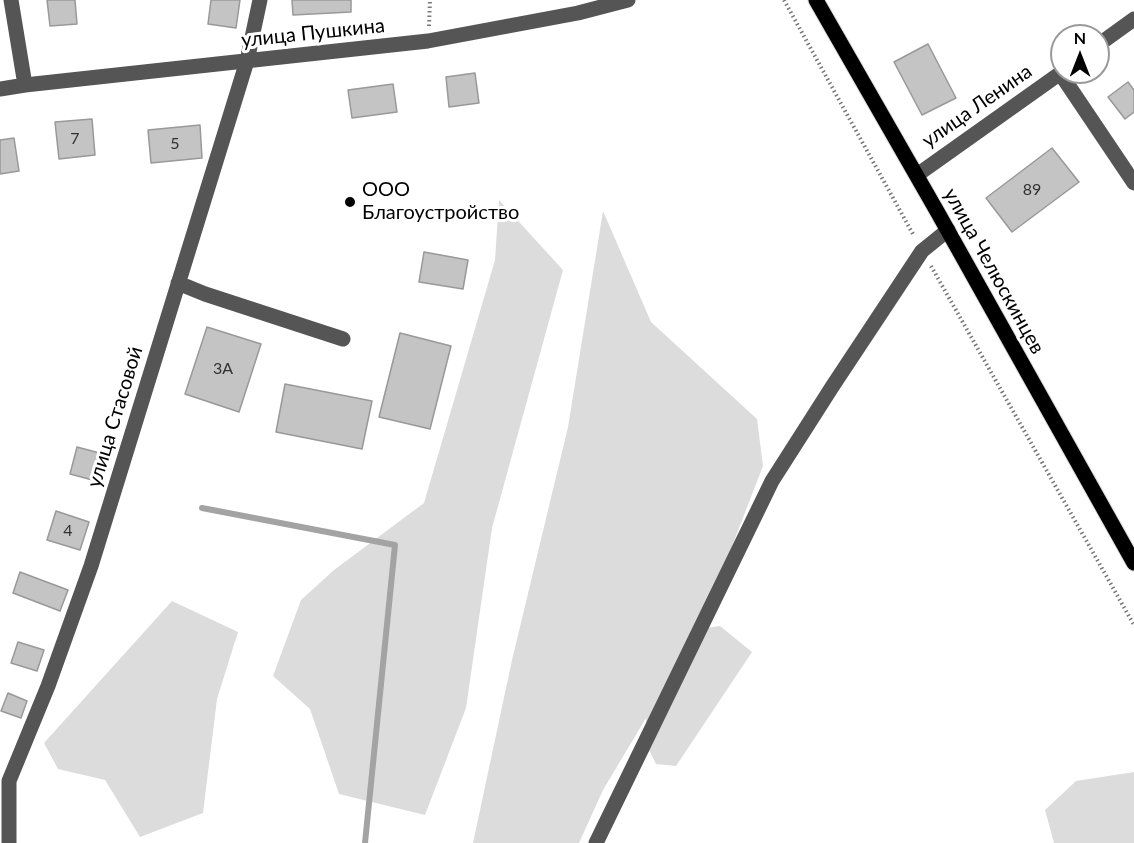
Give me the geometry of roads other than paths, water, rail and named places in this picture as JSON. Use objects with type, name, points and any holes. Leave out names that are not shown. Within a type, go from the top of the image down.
[{"type":"main road","name":"улица Челюскинцев","points":[[816,0],[948,230],[1134,563]]},
{"type":"street","points":[[11,0],[25,85]]},
{"type":"street","name":"улица Стасовой","points":[[9,843],[9,781],[48,686],[91,566],[247,61],[260,0]]},
{"type":"street","name":"улица Пушкина","points":[[0,89],[428,41],[578,13],[628,0]]},
{"type":"street","points":[[1110,36],[1134,19]]},
{"type":"street","name":"улица Ленина","points":[[916,175],[1050,81]]},
{"type":"street","points":[[1068,84],[1134,183]]},
{"type":"street","points":[[596,843],[772,481],[922,251],[948,230]]},
{"type":"street","points":[[178,283],[343,339]]},
{"type":"waterway","points":[[202,508],[395,545],[365,843]]},
{"type":"place","name":"ООО Благоустройство","points":[[350,202]]}]
